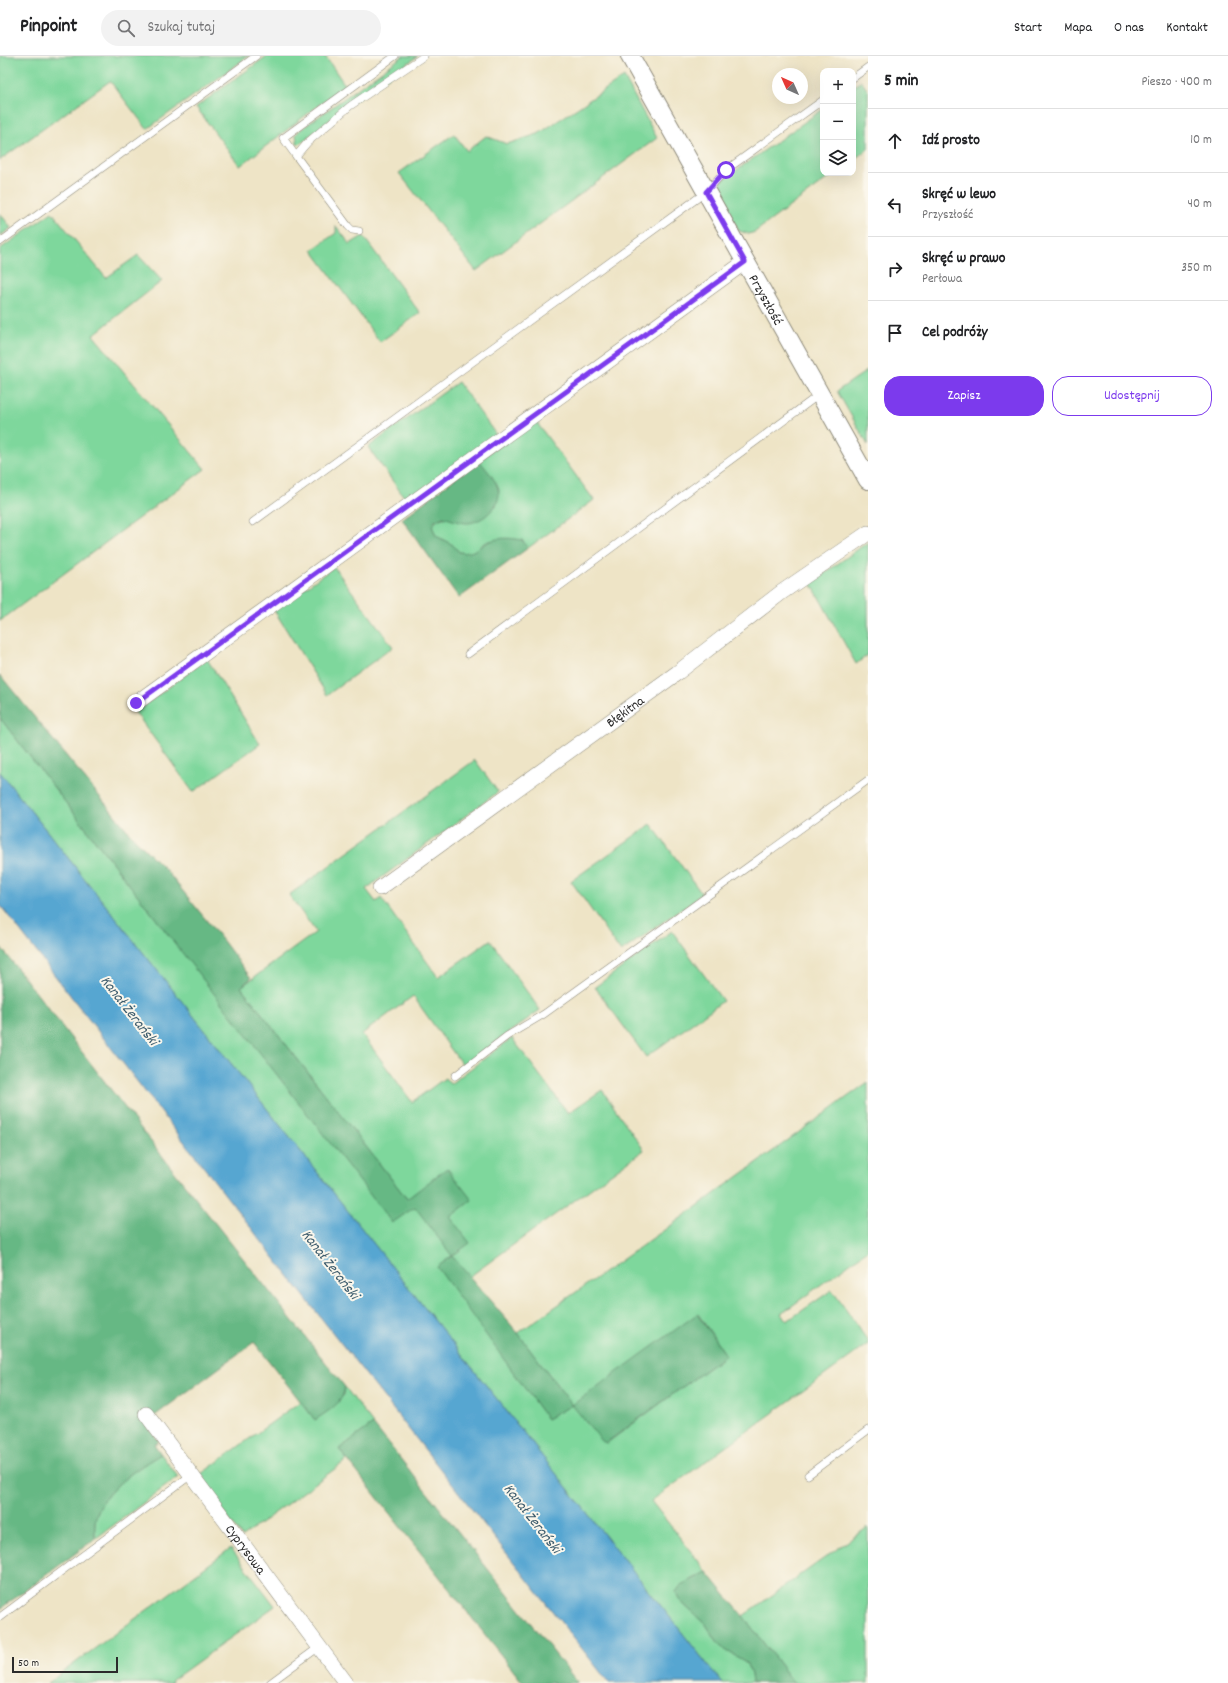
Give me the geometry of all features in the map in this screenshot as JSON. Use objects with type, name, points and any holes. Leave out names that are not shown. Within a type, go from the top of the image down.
[{"type":"street","name":"Przyszłość","points":[[630,56],[868,480]]},
{"type":"street","points":[[136,703],[745,262]]},
{"type":"street","name":"Błękitna","points":[[380,888],[677,672],[782,592],[868,533]]},
{"type":"street","name":"Cyprysowa","points":[[146,1414],[346,1683]]},
{"type":"lane","points":[[0,242],[256,56]]},
{"type":"lane","points":[[359,231],[352,230],[348,226],[283,138],[395,56]]},
{"type":"lane","points":[[296,156],[308,142],[350,106],[424,56]]},
{"type":"lane","points":[[856,76],[868,67]]},
{"type":"lane","points":[[253,522],[706,192],[726,170],[820,102]]},
{"type":"lane","points":[[468,654],[820,394]]},
{"type":"lane","points":[[456,1076],[507,1036],[544,1014],[868,780]]},
{"type":"lane","points":[[808,1474],[868,1430]]},
{"type":"lane","points":[[0,1617],[191,1476]]},
{"type":"lane","points":[[270,1683],[319,1647]]},
{"type":"green space","points":[[0,56],[249,56],[147,129],[110,81],[0,160]]},
{"type":"green space","points":[[267,56],[325,56],[345,85],[240,166],[196,107]]},
{"type":"green space","points":[[403,56],[418,56],[350,104],[299,144],[297,143],[296,134],[300,130]]},
{"type":"green space","points":[[624,77],[657,138],[476,271],[399,173],[454,134],[467,151],[486,136],[507,144],[538,134]]},
{"type":"green space","points":[[861,81],[868,91],[868,149],[856,158],[856,104],[856,85]]},
{"type":"green space","points":[[820,111],[820,176],[831,176],[755,232],[749,234],[739,231],[717,191],[717,187],[721,181]]},
{"type":"green space","points":[[52,212],[106,278],[138,255],[162,281],[93,335],[205,469],[0,621],[0,249]]},
{"type":"green space","points":[[0,213],[11,228],[0,236]]},
{"type":"green space","points":[[336,226],[350,244],[363,236],[420,313],[380,342],[312,250],[336,233]]},
{"type":"green space","points":[[868,370],[868,445],[837,391]]},
{"type":"green space","points":[[458,382],[497,436],[407,501],[368,447]]},
{"type":"green space","points":[[534,419],[594,500],[528,548],[522,540],[498,540],[486,542],[474,551],[465,553],[459,552],[453,545],[436,536],[432,526],[442,518],[450,518],[496,506],[499,490],[496,483],[479,460]]},
{"type":"green space","points":[[479,460],[494,479],[497,486],[499,492],[495,506],[485,517],[473,522],[461,522],[443,517],[435,521],[432,526],[436,536],[453,545],[459,552],[465,553],[473,551],[490,541],[502,538],[522,540],[528,548],[459,598],[402,519]]},
{"type":"green space","points":[[868,542],[868,655],[856,664],[811,583]]},
{"type":"green space","points":[[334,567],[393,647],[327,695],[274,610]]},
{"type":"green space","points":[[207,659],[260,744],[193,792],[135,712]]},
{"type":"green space","points":[[0,675],[132,836],[165,869],[224,942],[251,978],[241,987],[407,1199],[447,1168],[472,1200],[450,1217],[470,1243],[452,1256],[415,1207],[392,1223],[0,718]]},
{"type":"green space","points":[[0,718],[392,1222],[414,1207],[450,1217],[471,1200],[447,1169],[407,1199],[241,987],[316,932],[289,895],[475,760],[498,792],[366,889],[376,902],[381,898],[438,977],[490,940],[540,1010],[463,1066],[413,996],[362,1034],[412,1102],[445,1078],[450,1084],[512,1038],[568,1113],[602,1090],[644,1150],[469,1277],[452,1256],[438,1267],[547,1419],[572,1405],[518,1333],[670,1226],[868,1082],[868,1250],[781,1314],[787,1321],[832,1290],[868,1341],[868,1344],[651,1501],[707,1572],[681,1585],[679,1600],[707,1626],[719,1645],[746,1662],[751,1674],[752,1683],[722,1683],[0,772]],"holes":[[[698,1314],[726,1355],[607,1443],[602,1441]]]},
{"type":"green space","points":[[651,824],[702,894],[621,952],[571,881]]},
{"type":"green space","points":[[672,931],[723,1001],[646,1057],[595,987]]},
{"type":"green space","points":[[0,946],[173,1170],[345,1387],[344,1393],[338,1403],[315,1420],[254,1342],[145,1423],[159,1441],[154,1444],[161,1454],[123,1480],[106,1498],[96,1517],[95,1539],[0,1609]]},
{"type":"green space","points":[[452,1256],[518,1333],[572,1405],[547,1419],[437,1267]]},
{"type":"green space","points":[[697,1314],[726,1355],[606,1443],[602,1441],[572,1405]]},
{"type":"green space","points":[[345,1387],[373,1424],[339,1449],[347,1460],[242,1537],[197,1477],[301,1401],[315,1420],[344,1395]]},
{"type":"green space","points":[[373,1424],[578,1683],[523,1683],[339,1449]]},
{"type":"green space","points":[[161,1454],[178,1477],[95,1539],[96,1517],[106,1498],[123,1480]]},
{"type":"green space","points":[[868,1527],[868,1683],[794,1683],[743,1616]]},
{"type":"green space","points":[[231,1548],[275,1606],[171,1681],[172,1683],[48,1683]]},
{"type":"green space","points":[[707,1572],[794,1683],[752,1683],[751,1674],[746,1662],[719,1645],[707,1626],[679,1600],[676,1592],[681,1585]]},
{"type":"water","name":"Kanał Żerański","points":[[0,772],[722,1683],[609,1683],[314,1309],[0,905]]},
{"type":"route","points":[[136,703],[745,262],[706,192],[726,170]]}]
